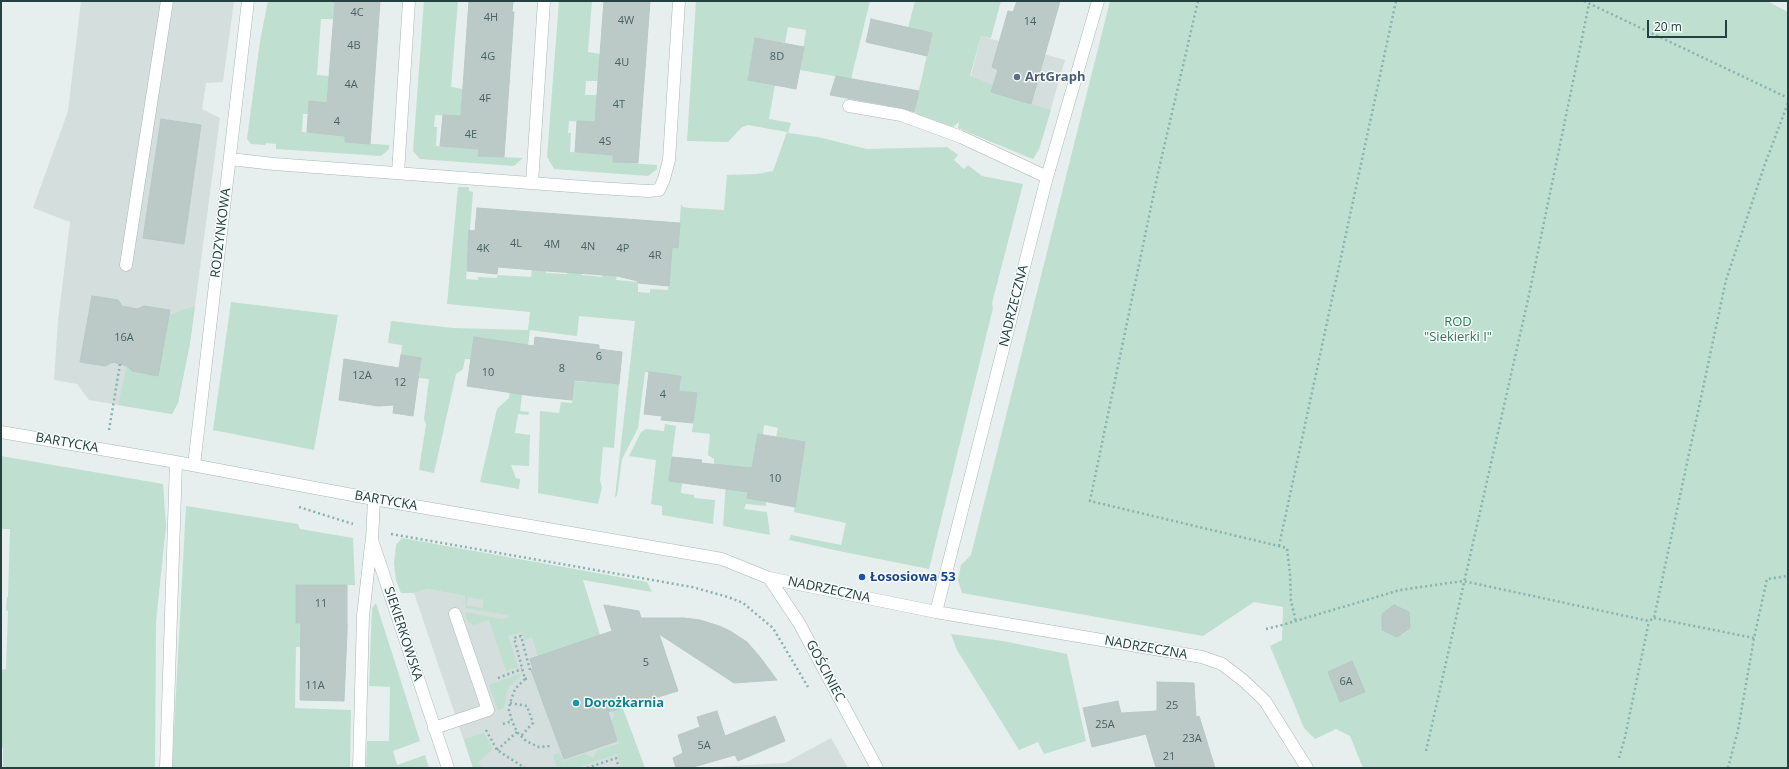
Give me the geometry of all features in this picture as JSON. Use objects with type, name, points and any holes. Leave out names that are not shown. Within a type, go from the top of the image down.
[{"type":"street","points":[[126,265],[167,1]]},
{"type":"street","name":"RODZYNKOWA","points":[[194,465],[248,1]]},
{"type":"street","points":[[398,173],[409,1]]},
{"type":"street","points":[[532,183],[544,1]]},
{"type":"street","points":[[230,159],[532,183],[648,191],[660,190],[669,160],[679,1]]},
{"type":"street","name":"NADRZECZNA","points":[[936,612],[1047,177],[1098,1]]},
{"type":"street","points":[[849,106],[901,115],[961,137],[1047,177]]},
{"type":"street","name":"BARTYCKA","points":[[1,432],[194,465],[374,499],[722,559],[769,578]]},
{"type":"street","points":[[166,768],[176,462]]},
{"type":"street","name":"SIEKIERKOWSKA","points":[[374,499],[372,535],[448,768]]},
{"type":"street","points":[[359,768],[363,616],[372,535]]},
{"type":"street","name":"NADRZECZNA","points":[[769,578],[936,612],[1202,657],[1222,664],[1244,681],[1265,702],[1307,768]]},
{"type":"street","name":"GOŚCINIEC","points":[[769,578],[803,629],[876,768]]},
{"type":"street","points":[[434,728],[488,710],[456,614]]},
{"type":"path","points":[[1198,1],[1158,173],[1090,501],[1287,548],[1291,601],[1296,622]]},
{"type":"path","points":[[1279,546],[1396,1]]},
{"type":"path","points":[[1584,1],[1788,98]]},
{"type":"path","points":[[1426,751],[1463,581],[1529,294],[1589,4]]},
{"type":"path","points":[[1654,618],[1726,280],[1764,164],[1788,103]]},
{"type":"path","points":[[106,450],[120,364]]},
{"type":"path","points":[[293,505],[372,535],[692,587],[728,596],[743,603],[773,628],[809,688]]},
{"type":"path","points":[[1728,768],[1738,730],[1754,638],[1767,579],[1788,576]]},
{"type":"path","points":[[1266,628],[1296,622],[1400,590],[1463,581],[1649,621],[1654,618],[1754,638]]},
{"type":"path","points":[[1619,758],[1625,738],[1649,621]]},
{"type":"path","points":[[525,679],[514,638],[521,636],[530,670]]},
{"type":"path","points":[[479,684],[522,669]]},
{"type":"path","points":[[529,678],[525,679],[515,689],[509,710],[517,732],[521,736],[539,747],[551,746]]},
{"type":"path","points":[[510,703],[527,706],[531,717],[533,723],[521,736]]},
{"type":"path","points":[[517,732],[497,750],[525,768]]},
{"type":"path","points":[[587,768],[616,758],[619,768]]},
{"type":"shaded area","points":[[81,1],[234,1],[223,82],[206,83],[202,109],[220,118],[190,343],[178,403],[172,414],[89,400],[77,384],[54,380],[58,321],[70,222],[33,208],[68,111]]},
{"type":"shaded area","points":[[981,36],[1065,60],[1039,149],[1033,159],[958,128]]},
{"type":"shaded area","points":[[427,589],[589,619],[645,768],[473,768],[414,593]]},
{"type":"shaded area","points":[[831,738],[848,768],[697,768],[785,763]]},
{"type":"green space","points":[[268,1],[335,1],[333,19],[321,19],[317,75],[329,76],[327,103],[309,102],[308,114],[303,114],[302,132],[345,135],[345,142],[389,145],[389,149],[381,156],[276,149],[276,144],[251,144],[247,139],[260,41]]},
{"type":"green space","points":[[424,1],[458,1],[451,87],[463,89],[461,116],[435,115],[434,127],[437,127],[436,146],[479,149],[479,156],[523,158],[514,166],[420,159],[413,151]]},
{"type":"green space","points":[[559,1],[592,1],[588,52],[601,54],[598,81],[586,81],[585,95],[597,95],[595,122],[569,121],[568,133],[571,133],[570,152],[613,155],[613,162],[657,165],[657,169],[648,176],[554,169],[547,157]]},
{"type":"green space","points":[[696,1],[870,1],[851,79],[800,70],[806,30],[788,27],[785,43],[755,38],[748,80],[775,85],[769,119],[791,123],[788,133],[818,137],[867,149],[947,147],[958,155],[954,160],[964,169],[968,165],[982,176],[1023,184],[992,303],[993,308],[929,569],[789,540],[791,535],[841,545],[846,523],[794,512],[805,442],[776,437],[778,428],[764,425],[763,434],[758,434],[747,497],[766,502],[766,506],[746,504],[744,509],[767,512],[770,535],[723,526],[727,466],[714,464],[714,459],[708,455],[710,434],[692,432],[697,393],[680,391],[681,375],[645,372],[638,428],[622,459],[617,496],[615,497],[635,321],[579,316],[577,336],[530,330],[520,411],[529,412],[528,415],[518,414],[515,433],[530,435],[529,466],[511,465],[516,478],[520,479],[519,489],[480,482],[497,409],[509,398],[515,359],[474,337],[471,359],[465,359],[463,369],[456,374],[434,473],[419,470],[426,424],[424,419],[429,379],[419,378],[421,358],[401,355],[402,345],[388,343],[391,321],[453,328],[528,330],[530,312],[447,304],[458,187],[469,187],[469,191],[473,192],[466,279],[478,280],[478,277],[497,278],[497,275],[531,277],[532,269],[546,270],[546,273],[567,274],[567,272],[602,277],[603,275],[617,276],[616,280],[638,282],[638,292],[650,293],[650,289],[668,290],[671,247],[678,247],[681,204],[683,207],[690,208],[724,210],[727,175],[757,174],[773,171],[787,132],[748,125],[742,127],[728,142],[687,141]]},
{"type":"green space","points":[[915,1],[1001,1],[991,38],[981,36],[970,76],[993,85],[991,92],[1051,110],[1039,149],[1033,159],[958,128],[959,122],[953,127],[921,116],[914,112],[932,33],[908,28]]},
{"type":"green space","name":"ROD \"Siekierki I\"","points":[[1110,1],[1767,1],[1788,12],[1788,768],[1363,768],[1350,736],[1336,729],[1315,739],[1304,728],[1270,646],[1282,640],[1283,607],[1254,602],[1203,636],[962,593],[958,580],[961,565],[971,555]]},
{"type":"green space","points":[[231,302],[338,315],[314,450],[213,430]]},
{"type":"green space","points":[[195,306],[190,343],[178,403],[172,414],[118,405],[127,366],[132,371],[152,375],[158,371],[169,315]]},
{"type":"green space","points":[[574,381],[619,384],[614,448],[603,447],[600,481],[602,487],[598,504],[538,493],[540,411],[559,413],[561,402],[572,403]]},
{"type":"green space","points":[[665,424],[676,426],[669,480],[682,483],[681,493],[694,495],[694,498],[715,500],[713,524],[662,515],[662,506],[651,504],[656,460],[629,456],[641,432],[646,429],[664,431]]},
{"type":"green space","points":[[1,456],[163,484],[166,526],[156,622],[155,768],[3,768],[3,748],[1,747],[1,670],[6,669],[8,611],[6,610],[8,597],[10,529],[1,529]]},
{"type":"green space","points":[[186,506],[298,524],[300,529],[353,538],[355,585],[296,586],[296,623],[347,623],[348,627],[325,646],[296,647],[295,708],[351,710],[350,768],[172,768]]},
{"type":"green space","points":[[402,538],[647,582],[652,592],[583,580],[624,712],[645,768],[622,768],[617,754],[577,768],[557,768],[553,755],[559,752],[563,761],[585,754],[593,758],[597,750],[619,744],[611,722],[614,715],[597,664],[538,656],[532,637],[524,640],[522,632],[508,636],[518,667],[506,671],[489,620],[474,625],[468,622],[465,612],[502,619],[508,617],[508,615],[466,608],[465,596],[427,589],[414,593],[401,593],[396,580],[394,563],[396,545]],"holes":[[[468,597],[484,600],[483,608],[466,606]]]},
{"type":"green space","points":[[376,603],[420,741],[393,751],[397,765],[425,755],[429,768],[366,768],[367,741],[389,741],[390,687],[369,686],[372,608]]},
{"type":"green space","points":[[951,634],[1003,641],[1067,654],[1086,741],[1044,754],[1038,742],[1019,750],[957,650]]},
{"type":"green space","points":[[519,674],[520,676],[509,687],[504,708],[498,710],[489,685]]},
{"type":"green space","points":[[484,733],[493,749],[478,762],[482,768],[473,768],[464,739]]},
{"type":"building","points":[[335,1],[380,1],[370,144],[345,142],[345,136],[307,132],[309,101],[327,103]]},
{"type":"building","points":[[469,1],[513,1],[512,12],[514,12],[504,157],[478,156],[479,149],[440,146],[443,115],[461,116]]},
{"type":"building","points":[[604,1],[650,1],[638,163],[613,162],[613,155],[575,152],[577,121],[595,122]]},
{"type":"building","points":[[1017,1],[1060,1],[1031,104],[991,92],[998,70],[992,67],[1008,11],[1013,12]]},
{"type":"building","points":[[871,19],[932,33],[927,56],[866,42]]},
{"type":"building","points":[[755,38],[804,47],[796,89],[748,80]]},
{"type":"building","points":[[836,76],[919,91],[914,112],[902,108],[830,95]]},
{"type":"building","points":[[161,119],[201,125],[184,244],[143,238]]},
{"type":"building","points":[[477,208],[680,223],[678,248],[672,247],[669,286],[638,283],[638,281],[617,276],[498,267],[497,274],[467,271],[469,230],[475,231]]},
{"type":"building","points":[[92,296],[118,300],[122,306],[137,309],[144,306],[170,310],[158,376],[132,371],[127,366],[113,362],[105,366],[80,362]]},
{"type":"building","points":[[474,337],[534,346],[535,337],[599,345],[599,349],[622,352],[619,384],[574,380],[572,400],[467,386]]},
{"type":"building","points":[[401,355],[421,358],[413,416],[393,413],[394,405],[378,406],[339,400],[344,359],[399,368]]},
{"type":"building","points":[[649,372],[681,376],[679,391],[697,393],[693,423],[661,420],[662,416],[644,414]]},
{"type":"building","points":[[758,434],[805,442],[795,507],[747,498],[748,492],[669,481],[672,457],[702,460],[701,463],[752,468]]},
{"type":"building","points":[[296,585],[347,585],[347,633],[344,701],[300,700],[301,623],[296,623]]},
{"type":"building","points":[[604,605],[639,611],[641,618],[684,618],[700,620],[719,626],[747,642],[777,680],[734,683],[659,634],[678,691],[608,712],[617,741],[564,759],[531,670],[533,669],[530,659],[612,631]]},
{"type":"building","points":[[1394,605],[1409,612],[1410,628],[1397,637],[1382,630],[1382,614]]},
{"type":"building","points":[[1352,661],[1365,692],[1340,702],[1328,672]]},
{"type":"building","points":[[1157,682],[1194,683],[1196,717],[1199,716],[1215,768],[1156,768],[1146,734],[1092,747],[1083,708],[1118,701],[1121,713],[1157,711]]},
{"type":"building","points":[[717,711],[725,736],[775,716],[785,741],[738,761],[735,755],[690,768],[676,768],[673,758],[683,753],[678,735],[700,727],[697,717]]},
{"type":"place","name":"ArtGraph","points":[[1017,77]]},
{"type":"place","name":"Łososiowa 53","points":[[862,577]]},
{"type":"place","name":"Dorożkarnia","points":[[576,703]]}]
